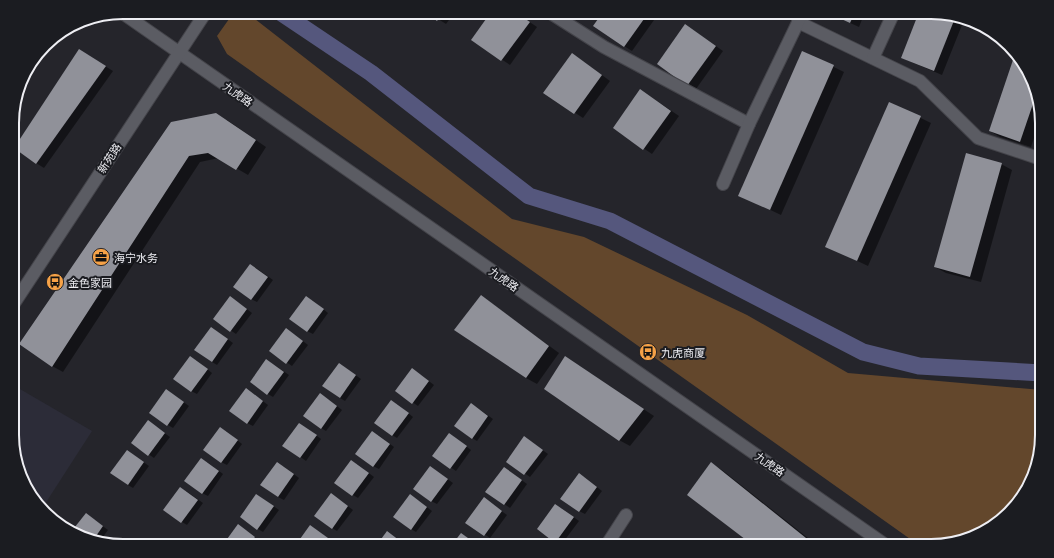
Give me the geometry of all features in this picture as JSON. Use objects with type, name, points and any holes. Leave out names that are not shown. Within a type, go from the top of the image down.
[{"type":"street","name":"九虎路","points":[[131,19],[877,539]]},
{"type":"street","name":"新苑路","points":[[19,296],[201,19]]},
{"type":"street","points":[[561,19],[604,47],[750,124]]},
{"type":"street","points":[[723,184],[799,19]]},
{"type":"street","points":[[804,19],[872,58],[920,81],[978,138],[1035,157]]},
{"type":"street","points":[[872,58],[891,19]]},
{"type":"street","points":[[611,539],[626,515]]},
{"type":"shaded area","points":[[229,19],[255,19],[512,219],[584,237],[747,315],[848,373],[1035,389],[1034,449],[1024,481],[1009,504],[1000,513],[977,528],[951,537],[938,539],[910,539],[227,54],[217,36]]},
{"type":"shaded area","points":[[19,388],[92,431],[45,504],[30,481],[21,455],[19,435]]},
{"type":"building","points":[[486,19],[526,19],[530,22],[501,61],[471,40]]},
{"type":"building","points":[[598,19],[644,19],[624,47],[593,26]]},
{"type":"building","points":[[841,19],[852,19],[850,23]]},
{"type":"building","points":[[916,19],[945,20],[953,22],[934,71],[901,58]]},
{"type":"building","points":[[685,24],[716,46],[687,86],[657,64]]},
{"type":"building","points":[[79,49],[106,66],[36,164],[19,152],[19,140]]},
{"type":"building","points":[[802,51],[834,65],[770,210],[738,196]]},
{"type":"building","points":[[572,53],[602,75],[574,114],[543,93]]},
{"type":"building","points":[[1013,59],[1027,83],[1033,104],[1020,142],[989,131]]},
{"type":"building","points":[[640,89],[671,111],[643,150],[613,128]]},
{"type":"building","points":[[889,102],[921,116],[857,261],[825,247]]},
{"type":"building","name":"海宁水务","points":[[216,113],[256,140],[236,170],[208,153],[189,156],[52,367],[19,344],[171,122]]},
{"type":"building","points":[[966,153],[1002,163],[970,277],[934,267]]},
{"type":"building","points":[[250,264],[268,277],[251,300],[233,287]]},
{"type":"building","points":[[481,295],[549,346],[526,378],[454,330]]},
{"type":"building","points":[[230,296],[247,309],[230,332],[213,319]]},
{"type":"building","points":[[306,296],[324,309],[307,332],[289,319]]},
{"type":"building","points":[[211,327],[228,339],[212,362],[194,350]]},
{"type":"building","points":[[286,328],[303,341],[286,364],[269,351]]},
{"type":"building","points":[[190,356],[208,369],[191,392],[173,379]]},
{"type":"building","points":[[565,356],[644,409],[619,441],[544,389]]},
{"type":"building","points":[[266,359],[284,372],[267,395],[250,382]]},
{"type":"building","points":[[339,363],[356,375],[340,398],[322,386]]},
{"type":"building","points":[[412,368],[429,381],[412,404],[395,391]]},
{"type":"building","points":[[246,388],[263,401],[247,424],[229,411]]},
{"type":"building","points":[[166,389],[184,402],[167,426],[149,413]]},
{"type":"building","points":[[320,393],[337,406],[321,429],[303,416]]},
{"type":"building","points":[[391,400],[409,413],[392,436],[374,423]]},
{"type":"building","points":[[471,403],[488,416],[472,439],[454,426]]},
{"type":"building","points":[[148,420],[165,433],[148,456],[131,443]]},
{"type":"building","points":[[299,423],[317,435],[300,458],[282,446]]},
{"type":"building","points":[[220,427],[238,440],[221,463],[203,450]]},
{"type":"building","points":[[372,431],[390,444],[373,467],[355,454]]},
{"type":"building","points":[[449,433],[467,446],[450,469],[432,456]]},
{"type":"building","points":[[524,436],[543,450],[524,475],[506,462]]},
{"type":"building","points":[[127,450],[144,462],[128,485],[110,473]]},
{"type":"building","points":[[201,458],[219,471],[202,494],[184,481]]},
{"type":"building","points":[[351,460],[369,473],[352,496],[334,483]]},
{"type":"building","points":[[277,462],[294,474],[278,497],[260,485]]},
{"type":"building","points":[[711,462],[807,539],[745,539],[687,495]]},
{"type":"building","points":[[430,466],[448,479],[431,502],[413,489]]},
{"type":"building","points":[[504,467],[522,480],[504,505],[485,492]]},
{"type":"building","points":[[579,473],[597,487],[579,512],[560,499]]},
{"type":"building","points":[[180,487],[198,500],[181,523],[163,510]]},
{"type":"building","points":[[331,493],[348,506],[332,529],[314,516]]},
{"type":"building","points":[[256,494],[274,506],[257,530],[240,517]]},
{"type":"building","points":[[410,494],[427,507],[411,530],[393,517]]},
{"type":"building","points":[[484,497],[502,511],[484,536],[465,523]]},
{"type":"building","points":[[555,504],[574,517],[558,539],[550,539],[537,529]]},
{"type":"building","points":[[86,513],[103,526],[97,535],[75,527]]},
{"type":"building","points":[[238,524],[255,537],[253,539],[227,539]]},
{"type":"building","points":[[310,525],[328,538],[327,539],[300,539]]},
{"type":"building","points":[[387,531],[397,539],[381,539]]},
{"type":"building","points":[[461,533],[469,539],[456,539]]},
{"type":"waterway","points":[[290,19],[371,73],[529,196],[610,221],[863,352],[919,366],[1035,373]]},
{"type":"place","name":"海宁水务","points":[[101,257]]},
{"type":"place","name":"金色家园","points":[[55,282]]},
{"type":"place","name":"九虎商厦","points":[[648,352]]}]
